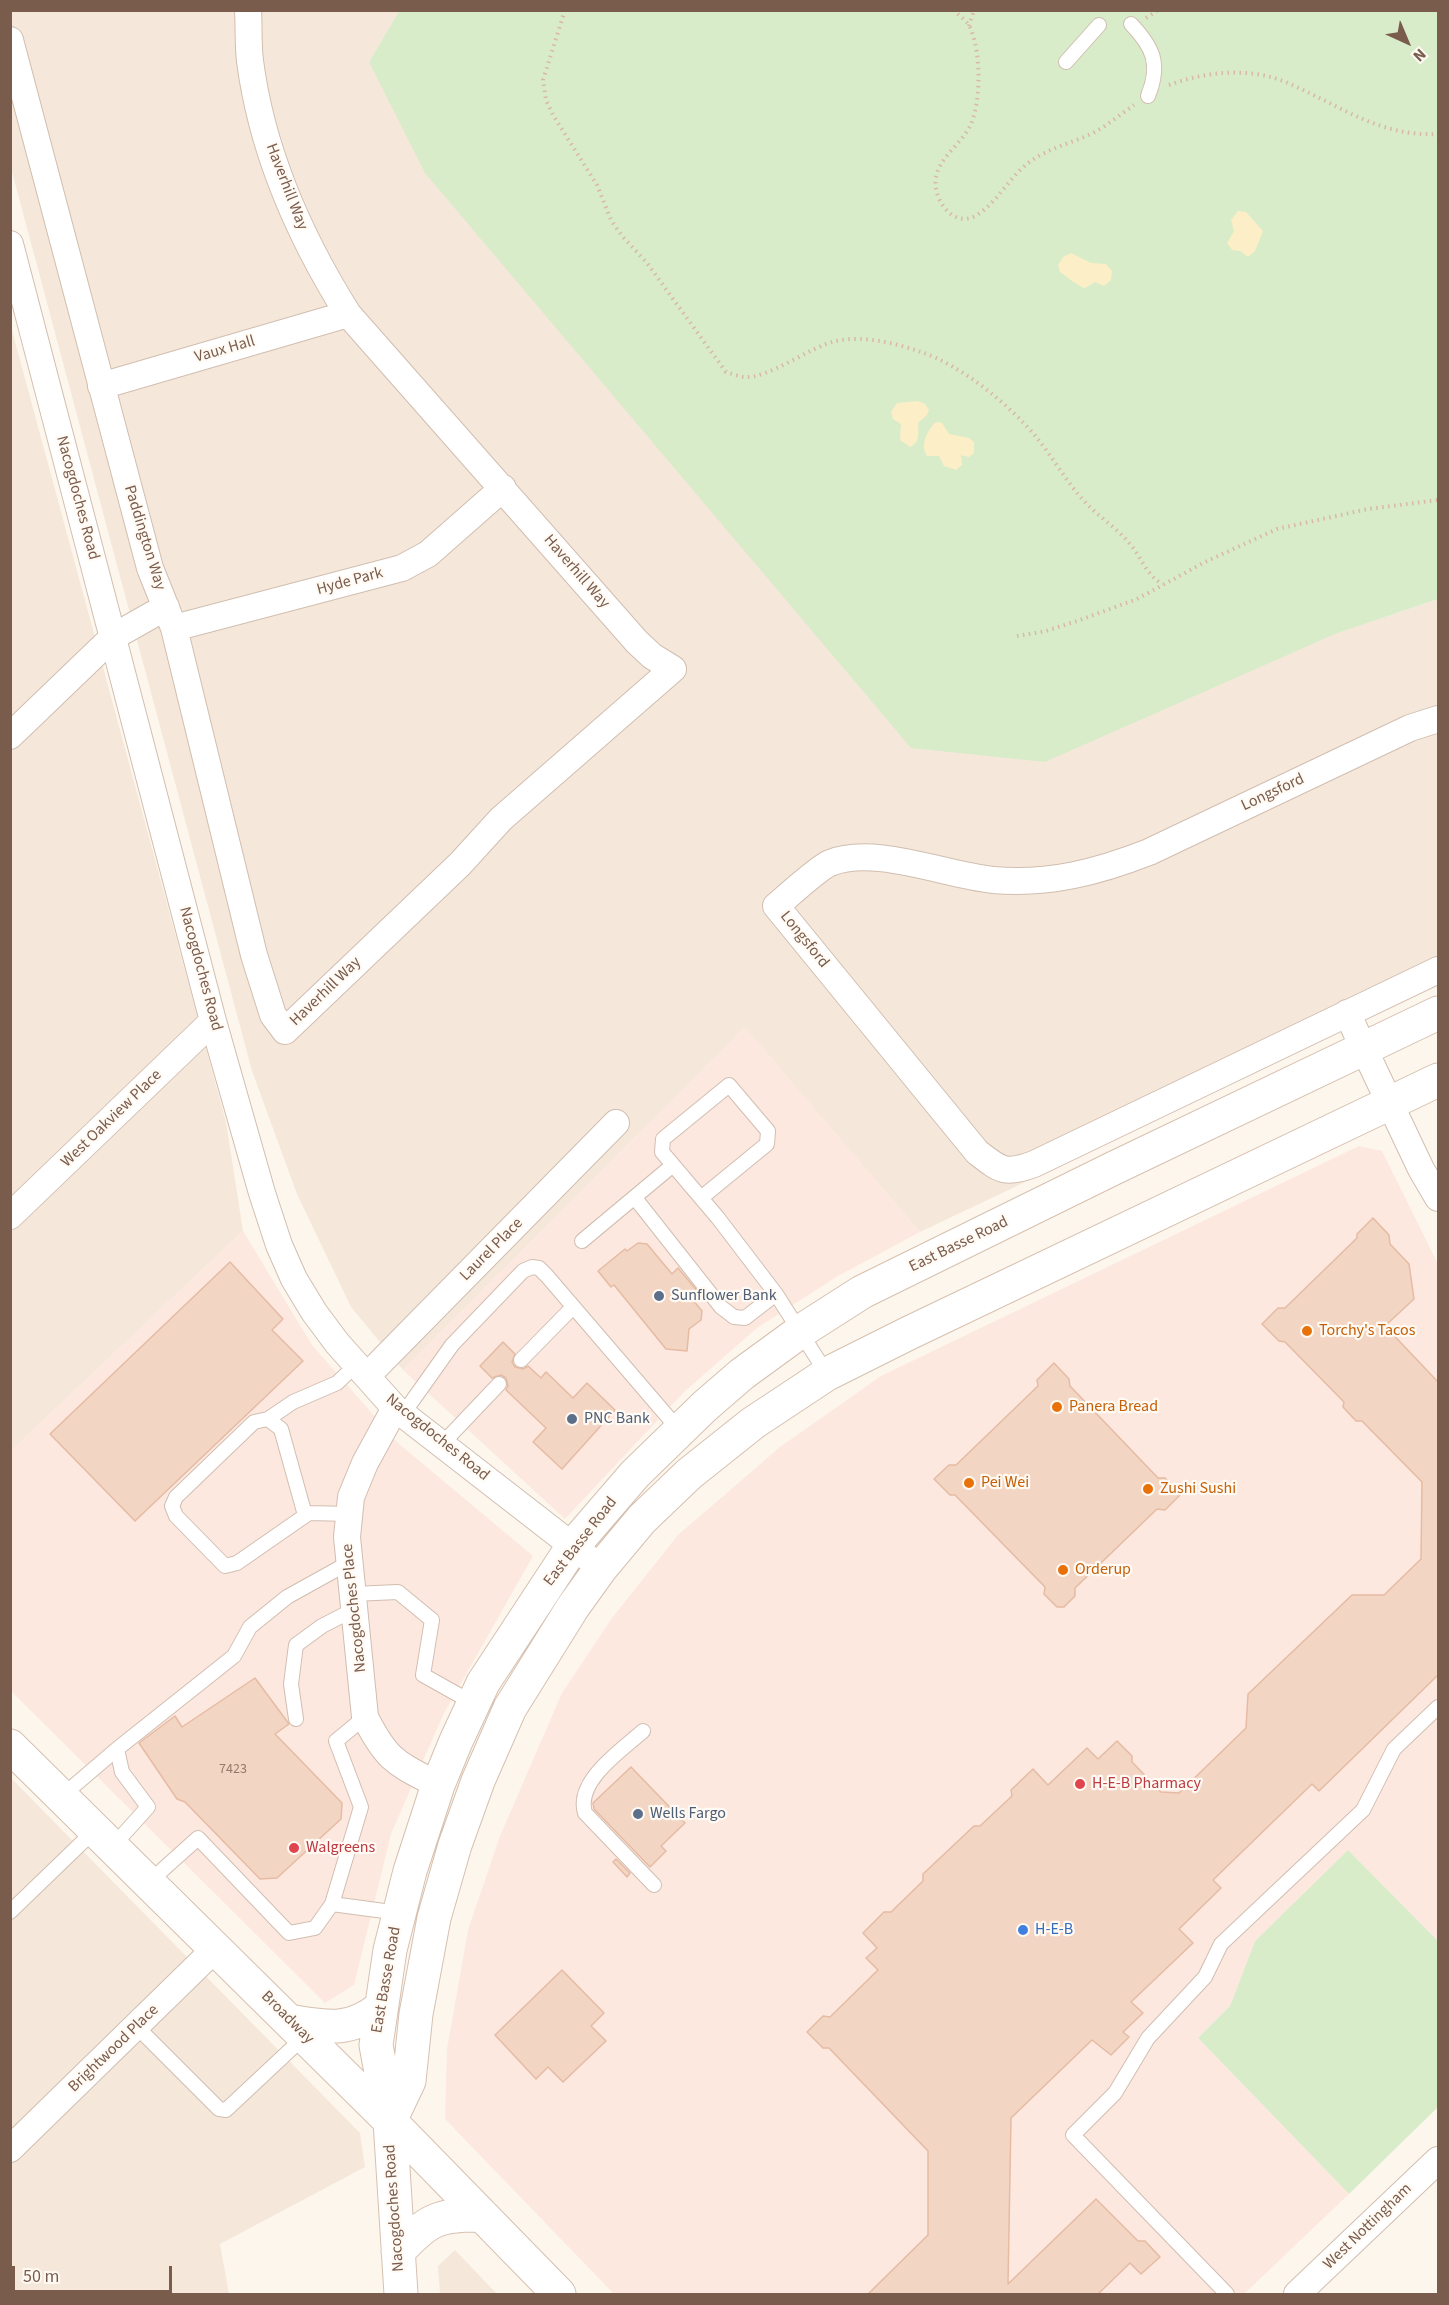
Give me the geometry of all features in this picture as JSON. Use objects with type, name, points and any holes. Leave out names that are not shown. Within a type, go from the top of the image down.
[{"type":"main road","name":"East Basse Road","points":[[390,2121],[376,2045],[381,2008],[390,1950],[399,1913],[438,1785],[483,1683],[573,1546],[635,1474],[742,1374],[801,1331],[873,1287],[1114,1168],[1438,1013]]},
{"type":"main road","name":"East Basse Road","points":[[390,2121],[409,2081],[416,2014],[434,1918],[455,1845],[478,1782],[510,1708],[573,1607],[601,1568],[642,1519],[689,1474],[753,1424],[827,1374],[1438,1080]]},
{"type":"main road","name":"Broadway","points":[[10,1746],[297,2028],[559,2295]]},
{"type":"main road","points":[[297,2028],[331,2028],[352,2025],[381,2008]]},
{"type":"main road","name":"Nacogdoches Road","points":[[390,2121],[401,2295]]},
{"type":"main road","points":[[398,2253],[416,2232],[432,2221],[453,2214],[482,2215]]},
{"type":"street","name":"Haverhill Way","points":[[248,10],[250,60],[271,154],[292,212],[310,249],[348,314],[637,642],[652,656],[673,669],[501,819],[460,864],[285,1031]]},
{"type":"street","name":"Paddington Way","points":[[10,40],[150,567],[170,618],[254,955],[273,1015],[285,1031]]},
{"type":"street","name":"Nacogdoches Road","points":[[10,244],[18,304],[113,637],[213,1021],[279,1245],[294,1279],[314,1312],[399,1411],[601,1568]]},
{"type":"street","name":"Vaux Hall","points":[[101,386],[348,314]]},
{"type":"street","name":"Hyde Park","points":[[10,736],[113,637],[170,618],[402,568],[428,554],[503,488]]},
{"type":"street","name":"Longsford","points":[[1438,718],[1410,728],[1113,867],[1053,880],[992,880],[867,856],[829,863],[776,906],[977,1152],[997,1168],[1008,1171],[1034,1164],[1438,970]]},
{"type":"street","points":[[1347,1013],[1421,1169],[1438,1198]]},
{"type":"street","name":"West Oakview Place","points":[[10,1216],[213,1021]]},
{"type":"street","name":"Laurel Place","points":[[362,1370],[616,1123]]},
{"type":"street","name":"Nacogdoches Place","points":[[399,1411],[365,1463],[351,1497],[349,1514],[347,1537],[365,1716],[378,1743],[399,1765],[438,1785]]},
{"type":"street","name":"Brightwood Place","points":[[10,2149],[216,1948]]},
{"type":"street","name":"West Nottingham","points":[[1297,2295],[1438,2160]]},
{"type":"lane","points":[[1131,24],[1148,44],[1155,63],[1153,86],[1148,96]]},
{"type":"lane","points":[[1066,62],[1099,26]]},
{"type":"lane","points":[[701,1198],[767,1144],[768,1131],[729,1085],[663,1139],[662,1152],[776,1294],[827,1374]]},
{"type":"lane","points":[[582,1242],[673,1165]]},
{"type":"lane","points":[[635,1198],[721,1307],[734,1317],[745,1318],[776,1294]]},
{"type":"lane","points":[[399,1411],[452,1346],[523,1271],[532,1267],[539,1268],[680,1431]]},
{"type":"lane","points":[[521,1359],[573,1307]]},
{"type":"lane","points":[[349,1514],[309,1513],[237,1563],[225,1566],[176,1516],[171,1506],[176,1497],[254,1422],[268,1419],[293,1402],[362,1370]]},
{"type":"lane","points":[[442,1444],[499,1384]]},
{"type":"lane","points":[[268,1419],[281,1429],[305,1515]]},
{"type":"lane","points":[[63,1797],[117,1749],[234,1656],[250,1627],[287,1597],[350,1562]]},
{"type":"lane","points":[[296,1719],[291,1684],[296,1645],[354,1601],[398,1592],[432,1620],[423,1675],[474,1703]]},
{"type":"lane","points":[[1227,2295],[1073,2135],[1115,2093],[1148,2038],[1205,1977],[1221,1944],[1364,1810],[1394,1749],[1438,1707]]},
{"type":"lane","points":[[149,1882],[198,1838],[289,1933],[315,1928],[332,1904],[361,1807],[336,1741],[365,1716]]},
{"type":"lane","points":[[643,1731],[593,1777],[582,1805],[585,1813],[654,1885]]},
{"type":"lane","points":[[10,1912],[105,1837],[148,1807],[122,1772],[117,1749]]},
{"type":"lane","points":[[332,1904],[399,1913]]},
{"type":"lane","points":[[137,2027],[219,2109],[226,2110],[297,2028]]},
{"type":"path","points":[[565,10],[543,80],[546,100],[597,185],[611,220],[622,236],[647,263],[726,372],[745,377],[765,373],[821,346],[853,339],[872,340],[908,348],[943,362],[962,373],[1016,414],[1085,502],[1129,543],[1153,579],[1163,584]]},
{"type":"path","points":[[953,10],[969,26],[975,44],[978,88],[970,125],[947,155],[935,179],[943,206],[953,217],[964,220],[976,215],[1031,161],[1094,132],[1166,86],[1202,75],[1220,73],[1262,75],[1282,81],[1340,110],[1383,128],[1402,133],[1438,134]]},
{"type":"path","points":[[969,26],[974,10]]},
{"type":"path","points":[[1017,636],[1046,631],[1137,598],[1229,550],[1277,529],[1368,508],[1438,500]]},
{"type":"shaded area","points":[[10,11],[399,11],[369,62],[1335,634],[1438,599],[1438,986],[920,1232],[744,1028],[403,1370],[351,1307],[297,1194],[252,1071],[11,168]]},
{"type":"shaded area","points":[[10,323],[226,1122],[243,1231],[11,1451]]},
{"type":"shaded area","points":[[745,1027],[920,1232],[838,1276],[757,1328],[684,1392],[565,1519],[403,1370]]},
{"type":"shaded area","points":[[1359,1146],[1382,1151],[1438,1264],[1438,1941],[1348,1850],[1255,1941],[1230,2006],[1198,2038],[1349,2194],[1244,2294],[614,2294],[445,2119],[447,2049],[468,1930],[500,1836],[562,1693],[612,1618],[678,1535],[780,1447],[881,1376]]},
{"type":"shaded area","points":[[243,1231],[312,1345],[398,1443],[533,1556],[443,1715],[391,1834],[354,1985],[325,2003],[11,1691],[11,1451]]},
{"type":"shaded area","points":[[10,1777],[360,2133],[365,2167],[220,2244],[229,2294],[11,2294]]},
{"type":"shaded area","points":[[455,2250],[497,2294],[440,2294],[438,2266]]},
{"type":"green space","points":[[399,11],[1438,11],[1438,599],[1335,634],[1045,762],[911,748],[425,173],[369,62]]},
{"type":"green space","points":[[1348,1850],[1438,1941],[1438,2107],[1349,2194],[1198,2038],[1230,2006],[1255,1941]]},
{"type":"sand","points":[[1238,211],[1246,212],[1263,231],[1255,251],[1248,257],[1240,251],[1232,250],[1227,243],[1234,231],[1231,220]]},
{"type":"sand","points":[[1071,253],[1091,263],[1106,264],[1112,271],[1111,280],[1104,286],[1095,282],[1085,288],[1076,284],[1060,272],[1058,265],[1063,257]]},
{"type":"sand","points":[[918,401],[925,404],[929,410],[918,423],[917,440],[910,447],[900,440],[901,424],[893,419],[891,412],[897,403]]},
{"type":"sand","points":[[936,422],[942,423],[949,434],[969,438],[974,442],[974,453],[969,457],[961,455],[962,465],[956,470],[944,466],[939,456],[927,456],[925,452],[926,438]]},
{"type":"building","points":[[1373,1218],[1389,1235],[1390,1244],[1409,1264],[1414,1299],[1385,1326],[1438,1382],[1438,1675],[1319,1791],[1312,1784],[1213,1880],[1221,1888],[1179,1929],[1193,1943],[1131,2002],[1143,2013],[1123,2032],[1129,2037],[1111,2055],[1092,2040],[1011,2118],[1008,2284],[1096,2199],[1138,2241],[1145,2241],[1160,2257],[1141,2274],[1130,2263],[1097,2295],[867,2295],[928,2235],[928,2151],[829,2048],[823,2048],[807,2032],[823,2016],[830,2017],[878,1970],[866,1958],[877,1948],[863,1933],[884,1912],[891,1912],[923,1881],[923,1874],[974,1826],[980,1826],[1012,1796],[1011,1790],[1033,1769],[1048,1785],[1087,1748],[1098,1759],[1117,1741],[1132,1756],[1132,1762],[1161,1792],[1179,1793],[1246,1728],[1248,1694],[1352,1595],[1384,1595],[1421,1559],[1422,1482],[1362,1421],[1356,1421],[1343,1407],[1344,1402],[1285,1342],[1279,1341],[1262,1324],[1278,1308],[1285,1308],[1357,1238],[1357,1234]]},
{"type":"building","name":"Sunflower Bank","points":[[638,1243],[647,1244],[672,1274],[678,1268],[699,1293],[692,1299],[702,1311],[701,1320],[689,1329],[687,1351],[666,1349],[614,1285],[611,1287],[598,1271],[625,1249],[627,1251]]},
{"type":"building","points":[[230,1262],[283,1319],[272,1330],[303,1361],[135,1521],[50,1434]]},
{"type":"building","name":"PNC Bank","points":[[503,1342],[515,1354],[512,1362],[515,1367],[523,1369],[528,1366],[541,1378],[546,1372],[573,1398],[587,1383],[615,1410],[562,1469],[533,1442],[546,1428],[506,1390],[508,1386],[506,1378],[501,1375],[492,1378],[480,1366]]},
{"type":"building","points":[[1054,1363],[1069,1379],[1070,1386],[1158,1478],[1165,1478],[1181,1494],[1165,1510],[1157,1509],[1075,1588],[1075,1596],[1064,1607],[1057,1607],[1044,1594],[1045,1587],[955,1495],[950,1495],[934,1479],[949,1465],[956,1465],[1038,1386],[1037,1380]]},
{"type":"building","name":"Walgreens","points":[[255,1678],[289,1724],[275,1734],[342,1803],[341,1819],[277,1878],[260,1879],[185,1802],[177,1799],[139,1743],[175,1716],[182,1727]]},
{"type":"building","name":"Wells Fargo","points":[[631,1767],[685,1823],[661,1846],[666,1851],[650,1867],[594,1809],[593,1803]]},
{"type":"building","points":[[616,1859],[630,1873],[627,1877],[613,1862]]},
{"type":"building","points":[[562,1970],[604,2013],[591,2026],[606,2041],[563,2082],[548,2067],[536,2079],[495,2035]]},
{"type":"place","name":"Sunflower Bank","points":[[659,1296]]},
{"type":"place","name":"Torchy's Tacos","points":[[1307,1331]]},
{"type":"place","name":"Panera Bread","points":[[1057,1407]]},
{"type":"place","name":"PNC Bank","points":[[572,1419]]},
{"type":"place","name":"Pei Wei","points":[[969,1483]]},
{"type":"place","name":"Zushi Sushi","points":[[1148,1489]]},
{"type":"place","name":"Orderup","points":[[1063,1570]]},
{"type":"place","name":"H-E-B Pharmacy","points":[[1080,1784]]},
{"type":"place","name":"Wells Fargo","points":[[638,1814]]},
{"type":"place","name":"Walgreens","points":[[294,1848]]},
{"type":"place","name":"H-E-B","points":[[1023,1930]]}]
